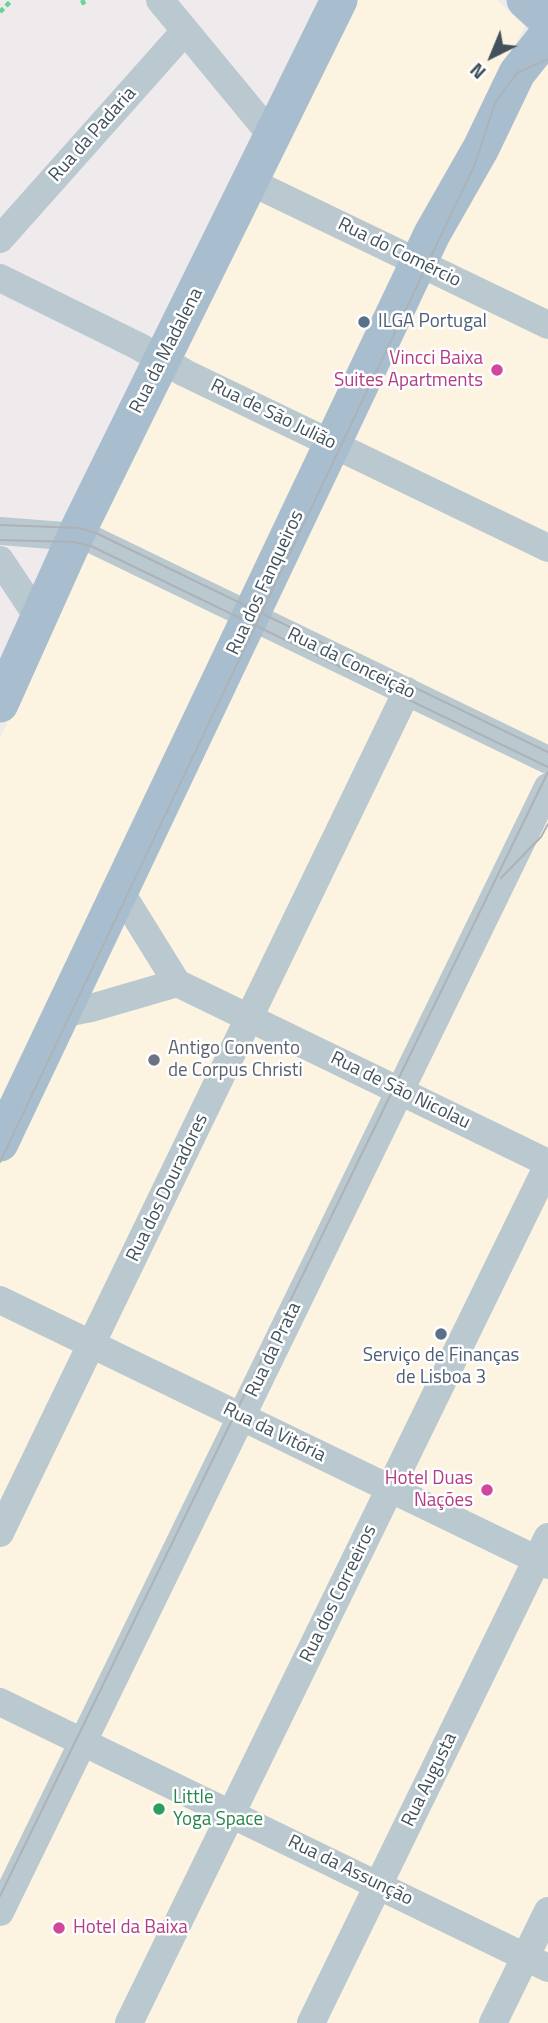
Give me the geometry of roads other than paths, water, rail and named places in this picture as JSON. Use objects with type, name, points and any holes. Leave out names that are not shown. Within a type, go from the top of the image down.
[{"type":"main road","name":"Rua da Madalena","points":[[0,704],[76,536],[339,0]]},
{"type":"main road","points":[[525,0],[548,21]]},
{"type":"main road","name":"Rua dos Fanqueiros","points":[[0,1143],[418,262],[481,148],[517,72],[548,34]]},
{"type":"street","points":[[160,0],[273,137]]},
{"type":"street","name":"Rua da Padaria","points":[[0,239],[185,31]]},
{"type":"street","name":"Rua do Comércio","points":[[251,182],[548,325]]},
{"type":"street","name":"Rua de São Julião","points":[[0,278],[163,361],[548,548]]},
{"type":"street","name":"Rua da Conceição","points":[[0,531],[76,536],[100,543],[548,760]]},
{"type":"street","points":[[0,560],[38,617]]},
{"type":"street","name":"Rua dos Douradores","points":[[0,1533],[407,691]]},
{"type":"street","name":"Rua da Prata","points":[[0,1912],[548,787]]},
{"type":"street","points":[[61,1014],[91,1009],[177,982],[120,891]]},
{"type":"street","name":"Rua de São Nicolau","points":[[177,982],[548,1164]]},
{"type":"street","name":"Rua dos Correeiros","points":[[130,2023],[548,1164]]},
{"type":"street","name":"Rua da Vitória","points":[[0,1300],[390,1489],[544,1554]]},
{"type":"street","name":"Rua Augusta","points":[[311,2023],[544,1554]]},
{"type":"street","name":"Rua da Assunção","points":[[0,1702],[537,1962]]},
{"type":"street","points":[[493,2023],[537,1962],[548,1911]]},
{"type":"tram line","points":[[0,1162],[475,164],[495,103],[517,73],[548,59]]},
{"type":"tram line","points":[[0,525],[79,528],[96,533],[548,752]]},
{"type":"tram line","points":[[0,540],[73,542],[91,546],[548,767]]},
{"type":"tram line","points":[[0,1896],[548,772]]},
{"type":"tram line","points":[[501,878],[541,837],[548,824]]},
{"type":"place","name":"ILGA Portugal","points":[[364,322]]},
{"type":"place","name":"Vincci Baixa Suites Apartments","points":[[497,370]]},
{"type":"place","name":"Antigo Convento de Corpus Christi","points":[[154,1060]]},
{"type":"place","name":"Serviço de Finanças de Lisboa 3","points":[[441,1334]]},
{"type":"place","name":"Hotel Duas Nações","points":[[487,1490]]},
{"type":"place","name":"Little Yoga Space","points":[[159,1809]]},
{"type":"place","name":"Hotel da Baixa","points":[[59,1928]]}]
